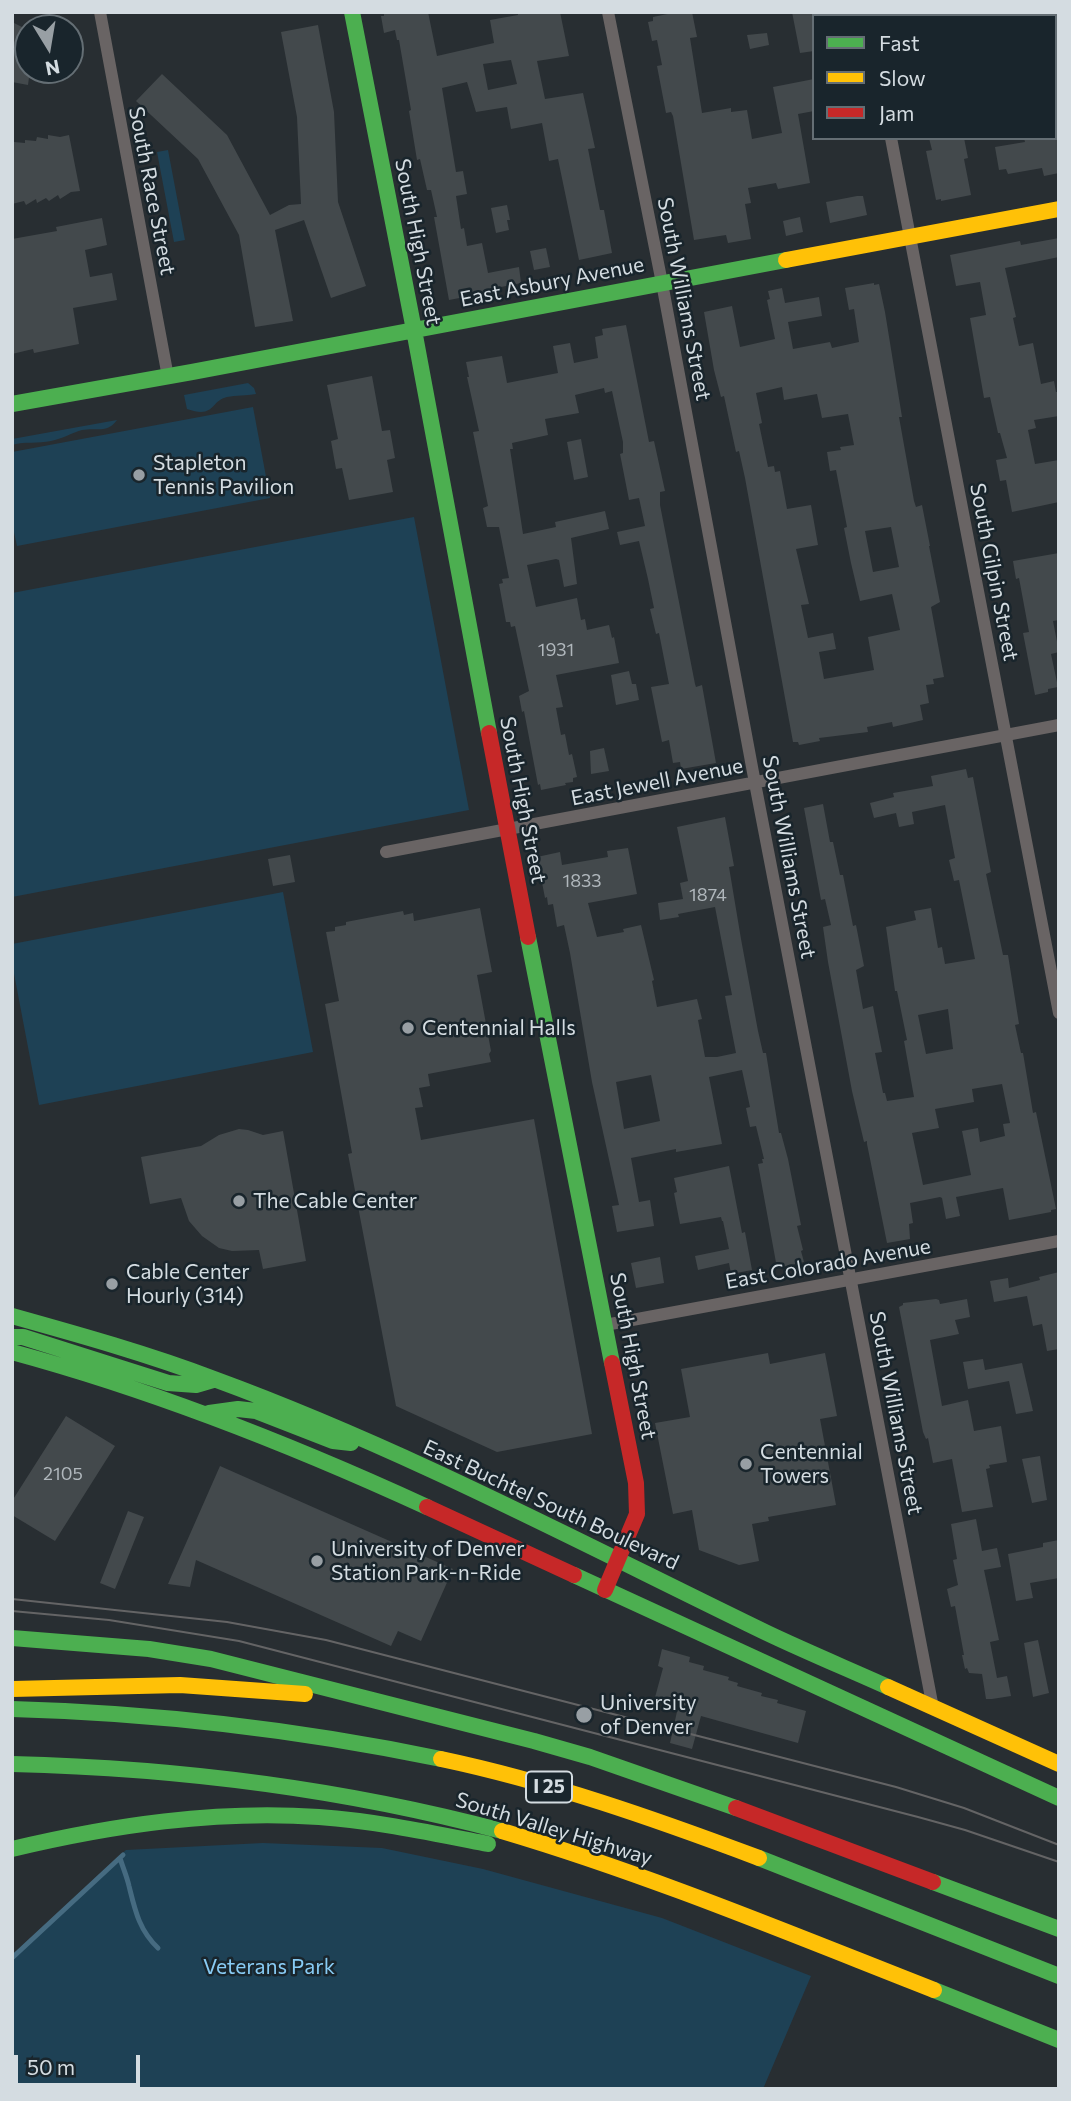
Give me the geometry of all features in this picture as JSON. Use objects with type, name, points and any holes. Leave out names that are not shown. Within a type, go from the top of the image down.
[{"type":"main road","name":"South High Street","points":[[352,12],[507,829],[637,1491],[636,1514],[605,1590]]},
{"type":"main road","name":"East Asbury Avenue","points":[[12,404],[1059,209]]},
{"type":"main road","name":"East Buchtel South Boulevard","points":[[12,1316],[128,1349],[215,1379],[376,1446],[619,1559],[769,1634],[1059,1765]]},
{"type":"main road","points":[[12,1338],[23,1337],[168,1383],[196,1385],[215,1379]]},
{"type":"main road","points":[[12,1352],[102,1377],[208,1413],[354,1473],[1059,1798]]},
{"type":"main road","points":[[208,1413],[238,1409],[256,1411],[332,1441],[376,1446]]},
{"type":"main road","points":[[12,1638],[116,1645],[192,1656],[248,1668],[590,1757],[652,1777],[1059,1927]]},
{"type":"main road","points":[[12,1689],[130,1685],[226,1688],[310,1695],[471,1725]]},
{"type":"main road","name":"South Valley Highway","points":[[12,1709],[133,1714],[231,1724],[352,1742],[482,1770],[594,1801],[706,1839],[1059,1976]]},
{"type":"main road","name":"South Valley Highway","points":[[12,1764],[149,1770],[274,1783],[426,1813],[520,1837],[656,1882],[1059,2040]]},
{"type":"main road","points":[[12,1849],[89,1832],[180,1819],[302,1816],[453,1837],[656,1882]]},
{"type":"street","name":"South Race Street","points":[[100,12],[168,377]]},
{"type":"street","name":"South Williams Street","points":[[608,12],[933,1708]]},
{"type":"street","name":"South Gilpin Street","points":[[891,140],[1059,1013]]},
{"type":"street","name":"East Jewell Avenue","points":[[386,852],[1059,724]]},
{"type":"street","name":"East Colorado Avenue","points":[[605,1325],[1059,1241]]},
{"type":"street","points":[[1039,1754],[1059,1751]]},
{"type":"green space","points":[[168,150],[185,240],[174,242],[157,152]]},
{"type":"green space","points":[[248,383],[256,394],[227,397],[203,412],[187,409],[184,395]]},
{"type":"green space","name":"Stapleton Tennis Pavilion","points":[[253,407],[270,498],[17,546],[12,523],[12,452]]},
{"type":"green space","points":[[117,420],[105,429],[82,430],[46,442],[12,445],[12,439]]},
{"type":"green space","points":[[414,517],[469,810],[12,897],[12,593]]},
{"type":"green space","points":[[283,892],[313,1052],[39,1105],[12,963],[12,944]]},
{"type":"green space","name":"Veterans Park","points":[[263,1843],[382,1848],[483,1869],[662,1918],[811,1976],[763,2089],[12,2089],[12,1955],[126,1850]]},
{"type":"building","points":[[384,12],[428,12],[437,56],[494,43],[490,20],[518,15],[518,12],[560,12],[569,56],[537,61],[545,99],[583,93],[595,148],[588,149],[612,253],[579,260],[558,159],[549,161],[542,123],[511,129],[507,107],[476,112],[467,82],[442,88],[456,172],[463,171],[467,194],[456,196],[461,229],[464,228],[467,246],[482,243],[488,273],[519,267],[521,283],[449,300],[431,190],[427,190],[420,159],[417,160],[399,40],[395,30],[384,33],[381,16],[384,16]],"holes":[[[511,60],[517,84],[488,90],[483,64]]]},
{"type":"building","points":[[692,12],[697,37],[690,38],[702,113],[731,108],[731,112],[747,110],[752,139],[782,133],[773,87],[812,79],[812,111],[798,114],[810,183],[778,189],[776,183],[748,188],[751,203],[745,204],[751,239],[728,243],[726,235],[694,240],[673,116],[671,112],[666,113],[657,66],[662,65],[657,40],[652,41],[648,22],[653,21],[653,17]]},
{"type":"building","points":[[792,12],[814,12],[812,51],[800,53]]},
{"type":"building","points":[[12,22],[14,82],[12,82]]},
{"type":"building","points":[[318,25],[334,112],[338,202],[366,286],[331,298],[304,220],[275,230],[293,321],[255,327],[239,235],[198,159],[136,101],[162,74],[227,135],[270,215],[289,205],[301,204],[297,117],[281,32]]},
{"type":"building","points":[[767,33],[769,45],[750,49],[747,35]]},
{"type":"building","points":[[48,135],[69,135],[80,191],[71,192],[60,199],[58,195],[49,201],[46,198],[37,203],[36,199],[26,205],[24,201],[12,204],[14,142],[36,141],[37,137],[48,139]]},
{"type":"building","points":[[1059,138],[1059,173],[1044,176],[1042,168],[1008,174],[1006,169],[999,170],[995,147]]},
{"type":"building","points":[[930,140],[964,140],[968,158],[964,159],[971,195],[936,200],[926,151],[932,150]]},
{"type":"building","points":[[863,196],[867,215],[830,223],[826,202]]},
{"type":"building","points":[[507,205],[509,230],[496,233],[491,208]]},
{"type":"building","points":[[800,217],[803,232],[786,236],[783,221]]},
{"type":"building","points":[[102,218],[107,245],[85,250],[90,277],[112,273],[117,300],[73,308],[79,344],[34,353],[33,349],[12,354],[12,239],[57,231],[56,227]]},
{"type":"building","points":[[1059,238],[1059,257],[1005,268],[1016,317],[1013,318],[1019,346],[1033,343],[1041,384],[1054,381],[1056,392],[1059,392],[1059,416],[1034,420],[1036,428],[1028,430],[1035,464],[1059,460],[1059,502],[1012,512],[1006,480],[1000,481],[996,460],[1007,458],[990,397],[984,398],[970,318],[986,315],[980,282],[956,286],[950,255],[1020,241],[1021,245]]},
{"type":"building","points":[[546,248],[550,267],[534,270],[530,251]]},
{"type":"building","points":[[879,284],[914,501],[916,507],[922,505],[940,602],[931,607],[944,677],[933,679],[934,684],[926,685],[929,703],[920,705],[923,720],[893,727],[892,722],[867,727],[868,732],[819,738],[820,741],[799,745],[798,742],[793,742],[745,478],[739,451],[736,452],[724,396],[721,397],[714,370],[704,312],[732,306],[740,347],[775,339],[767,300],[770,299],[768,291],[782,288],[785,303],[819,297],[822,316],[788,322],[793,349],[830,342],[832,348],[859,342],[854,309],[849,310],[845,288]],"holes":[[[782,387],[784,400],[817,394],[822,418],[848,414],[854,445],[827,452],[830,471],[836,470],[847,527],[844,528],[860,601],[892,594],[900,630],[868,637],[874,670],[824,679],[819,652],[836,649],[833,633],[808,638],[801,605],[809,604],[796,549],[818,545],[811,505],[787,509],[780,471],[775,472],[774,466],[768,467],[759,424],[762,423],[756,393]],[[891,527],[899,567],[873,572],[865,531]]]},
{"type":"building","points":[[626,325],[649,442],[654,441],[665,491],[660,492],[660,505],[695,684],[696,687],[702,685],[716,763],[681,769],[680,762],[673,763],[669,740],[662,742],[651,687],[669,684],[659,633],[656,634],[650,609],[654,608],[648,579],[639,541],[620,545],[617,532],[645,526],[639,498],[629,500],[620,454],[623,453],[623,442],[612,391],[605,393],[604,388],[575,395],[579,413],[545,419],[548,435],[512,443],[513,449],[510,449],[523,534],[556,527],[555,522],[605,511],[609,529],[571,538],[577,584],[564,587],[559,560],[527,565],[536,607],[577,598],[581,620],[585,619],[587,630],[609,625],[619,663],[556,675],[563,707],[556,708],[561,735],[565,734],[577,777],[573,778],[573,782],[565,783],[566,785],[541,790],[519,696],[529,691],[515,626],[511,627],[510,622],[506,622],[499,584],[503,583],[502,579],[509,578],[499,527],[487,527],[483,508],[488,506],[473,432],[479,431],[466,362],[502,356],[507,383],[558,373],[553,346],[570,343],[574,363],[598,358],[595,337],[603,335],[602,329]]},
{"type":"building","points":[[372,376],[382,431],[390,430],[395,458],[387,460],[393,492],[349,500],[342,468],[336,469],[331,441],[338,439],[327,385]]},
{"type":"building","points":[[581,439],[588,477],[574,480],[567,442]]},
{"type":"building","points":[[1059,553],[1059,620],[1053,621],[1059,652],[1051,654],[1058,687],[1035,695],[1023,633],[1029,632],[1019,578],[1016,579],[1013,561]]},
{"type":"building","points":[[629,671],[632,684],[636,684],[639,700],[616,705],[611,675]]},
{"type":"building","points":[[604,748],[609,771],[591,774],[590,751]]},
{"type":"building","points":[[966,769],[968,778],[973,777],[991,872],[986,874],[1003,955],[1008,955],[1019,1024],[1015,1025],[1056,1209],[1009,1220],[1003,1188],[956,1197],[960,1216],[946,1219],[940,1197],[910,1203],[913,1223],[909,1224],[910,1239],[887,1243],[867,1141],[864,1142],[852,1091],[823,927],[831,925],[825,899],[821,900],[804,808],[823,804],[830,842],[833,842],[840,875],[843,875],[864,966],[856,970],[863,1009],[873,1006],[882,1052],[875,1053],[883,1093],[887,1101],[914,1097],[904,1041],[907,1040],[895,991],[886,927],[916,920],[914,911],[931,908],[938,948],[942,947],[945,964],[975,959],[959,880],[954,881],[949,860],[955,858],[945,805],[912,812],[914,824],[899,827],[896,813],[874,818],[870,803],[894,797],[893,793],[933,786],[931,776]],"holes":[[[948,1009],[953,1049],[926,1054],[918,1015]],[[1002,1084],[1010,1123],[1003,1124],[1005,1136],[980,1142],[978,1128],[962,1131],[971,1175],[923,1185],[912,1133],[939,1128],[935,1109],[974,1102],[972,1089]]]},
{"type":"building","points":[[725,817],[734,866],[729,867],[741,939],[758,1031],[763,1053],[766,1053],[779,1133],[788,1159],[801,1225],[797,1226],[804,1262],[777,1268],[758,1164],[763,1163],[764,1159],[756,1126],[750,1127],[746,1108],[750,1107],[742,1070],[709,1077],[722,1144],[631,1158],[639,1202],[650,1200],[654,1226],[617,1232],[612,1206],[619,1205],[592,1082],[570,953],[564,925],[557,927],[553,904],[548,905],[547,897],[545,898],[537,857],[560,852],[562,865],[608,857],[607,851],[628,848],[637,894],[588,903],[597,937],[624,932],[623,929],[641,925],[654,980],[657,1007],[697,999],[702,1019],[698,1020],[705,1057],[736,1053],[725,996],[732,995],[715,907],[660,920],[658,903],[683,899],[680,883],[688,881],[677,827]],"holes":[[[651,1075],[660,1121],[624,1129],[616,1082]]]},
{"type":"building","points":[[290,855],[295,882],[273,886],[268,859]]},
{"type":"building","points":[[480,908],[492,972],[477,975],[491,1062],[428,1074],[430,1086],[419,1088],[423,1107],[415,1108],[421,1140],[534,1119],[592,1434],[497,1452],[396,1406],[348,1154],[352,1153],[325,1004],[339,1001],[326,932],[335,931],[335,927],[346,925],[346,922],[403,911],[404,915],[413,913],[414,921]]},
{"type":"building","name":"The Cable Center","points":[[239,1129],[263,1135],[283,1131],[306,1261],[263,1269],[259,1250],[232,1251],[219,1248],[202,1236],[189,1221],[181,1198],[150,1204],[141,1157],[201,1146],[219,1135]]},
{"type":"building","points":[[729,1166],[752,1270],[731,1274],[729,1263],[698,1270],[695,1256],[729,1249],[723,1221],[721,1217],[680,1224],[674,1178]]},
{"type":"building","points":[[660,1257],[664,1283],[636,1288],[631,1263]]},
{"type":"building","points":[[1059,1272],[1059,1349],[1047,1351],[1042,1324],[1033,1326],[1027,1296],[994,1302],[990,1281],[1008,1278],[1009,1288]]},
{"type":"building","points":[[936,1299],[940,1304],[967,1299],[970,1317],[955,1320],[959,1334],[930,1340],[942,1406],[968,1400],[974,1431],[1001,1426],[1007,1462],[989,1465],[990,1468],[986,1469],[993,1507],[962,1512],[952,1459],[933,1463],[928,1438],[926,1439],[923,1432],[899,1307],[903,1303]]},
{"type":"building","name":"Centennial Towers","points":[[768,1353],[770,1364],[825,1353],[837,1416],[820,1419],[836,1505],[768,1517],[769,1521],[752,1524],[759,1561],[739,1565],[699,1550],[692,1510],[673,1514],[655,1423],[690,1417],[681,1369]]},
{"type":"building","points":[[983,1359],[985,1370],[1022,1363],[1033,1411],[1016,1414],[1009,1381],[968,1389],[963,1362]]},
{"type":"building","points":[[66,1416],[115,1446],[55,1541],[12,1515],[12,1501]]},
{"type":"building","points":[[1040,1456],[1047,1500],[1032,1503],[1022,1459]]},
{"type":"building","name":"University of Denver Station Park-n-Ride","points":[[220,1466],[453,1569],[421,1641],[398,1631],[391,1646],[196,1560],[190,1587],[168,1584]]},
{"type":"building","points":[[128,1511],[144,1517],[115,1589],[100,1583]]},
{"type":"building","points":[[976,1519],[982,1551],[997,1548],[1001,1567],[984,1570],[999,1640],[990,1642],[997,1678],[1007,1676],[1011,1696],[992,1699],[986,1699],[982,1674],[969,1673],[967,1668],[965,1669],[955,1606],[951,1607],[947,1589],[958,1585],[953,1560],[957,1559],[951,1524]]},
{"type":"building","points":[[1059,1540],[1059,1578],[1030,1583],[1033,1598],[1016,1601],[1008,1554],[1043,1547],[1043,1543]]},
{"type":"building","points":[[1038,1640],[1049,1693],[1033,1697],[1024,1643]]},
{"type":"building","points":[[662,1649],[690,1657],[689,1662],[704,1666],[703,1670],[729,1677],[728,1680],[738,1683],[737,1686],[762,1693],[761,1696],[778,1700],[777,1703],[806,1711],[798,1743],[701,1716],[692,1749],[670,1743],[678,1707],[654,1701],[663,1668],[658,1666]]},
{"type":"waterway","points":[[12,1958],[123,1855]]},
{"type":"waterway","points":[[120,1858],[139,1919],[146,1934],[158,1948]]},
{"type":"tram line","points":[[12,1599],[227,1622],[326,1640],[896,1787],[964,1808],[1059,1845]]},
{"type":"tram line","points":[[12,1611],[109,1620],[239,1641],[918,1817],[1059,1862]]},
{"type":"traffic: fast","points":[[352,12],[489,733]]},
{"type":"traffic: fast","points":[[12,404],[786,260]]},
{"type":"traffic: fast","points":[[528,937],[612,1363]]},
{"type":"traffic: fast","points":[[12,1316],[114,1345],[285,1406],[494,1499],[767,1633],[888,1687]]},
{"type":"traffic: fast","points":[[12,1337],[23,1337],[168,1383],[196,1385],[213,1380]]},
{"type":"traffic: fast","points":[[12,1352],[119,1384],[223,1421],[427,1507]]},
{"type":"traffic: fast","points":[[209,1413],[238,1409],[256,1411],[333,1441],[351,1443]]},
{"type":"traffic: fast","points":[[574,1575],[1059,1798]]},
{"type":"traffic: fast","points":[[12,1638],[149,1649],[211,1659],[534,1741],[590,1757],[736,1808]]},
{"type":"traffic: fast","points":[[12,1709],[121,1714],[228,1724],[334,1739],[441,1759]]},
{"type":"traffic: fast","points":[[12,1764],[136,1770],[259,1783],[381,1803],[502,1831]]},
{"type":"traffic: fast","points":[[12,1849],[164,1821],[280,1815],[340,1819],[488,1844]]},
{"type":"traffic: fast","points":[[759,1858],[1059,1976]]},
{"type":"traffic: fast","points":[[933,1882],[1059,1929]]},
{"type":"traffic: fast","points":[[934,1990],[1059,2040]]},
{"type":"traffic: slow","points":[[786,260],[1059,209]]},
{"type":"traffic: slow","points":[[12,1689],[180,1685],[305,1694]]},
{"type":"traffic: slow","points":[[888,1687],[1059,1764]]},
{"type":"traffic: slow","points":[[441,1759],[602,1802],[759,1858]]},
{"type":"traffic: slow","points":[[502,1831],[666,1886],[934,1990]]},
{"type":"traffic: jam","points":[[489,733],[528,937]]},
{"type":"traffic: jam","points":[[605,1590],[637,1514],[636,1483],[612,1363]]},
{"type":"traffic: jam","points":[[427,1507],[574,1575]]},
{"type":"traffic: jam","points":[[736,1808],[933,1882]]},
{"type":"place","name":"Stapleton Tennis Pavilion","points":[[139,475]]},
{"type":"place","name":"Centennial Halls","points":[[408,1028]]},
{"type":"place","name":"The Cable Center","points":[[239,1201]]},
{"type":"place","name":"Cable Center Hourly (314)","points":[[112,1284]]},
{"type":"place","name":"Centennial Towers","points":[[746,1464]]},
{"type":"place","name":"University of Denver Station Park-n-Ride","points":[[317,1561]]},
{"type":"place","name":"University of Denver","points":[[584,1715]]}]
